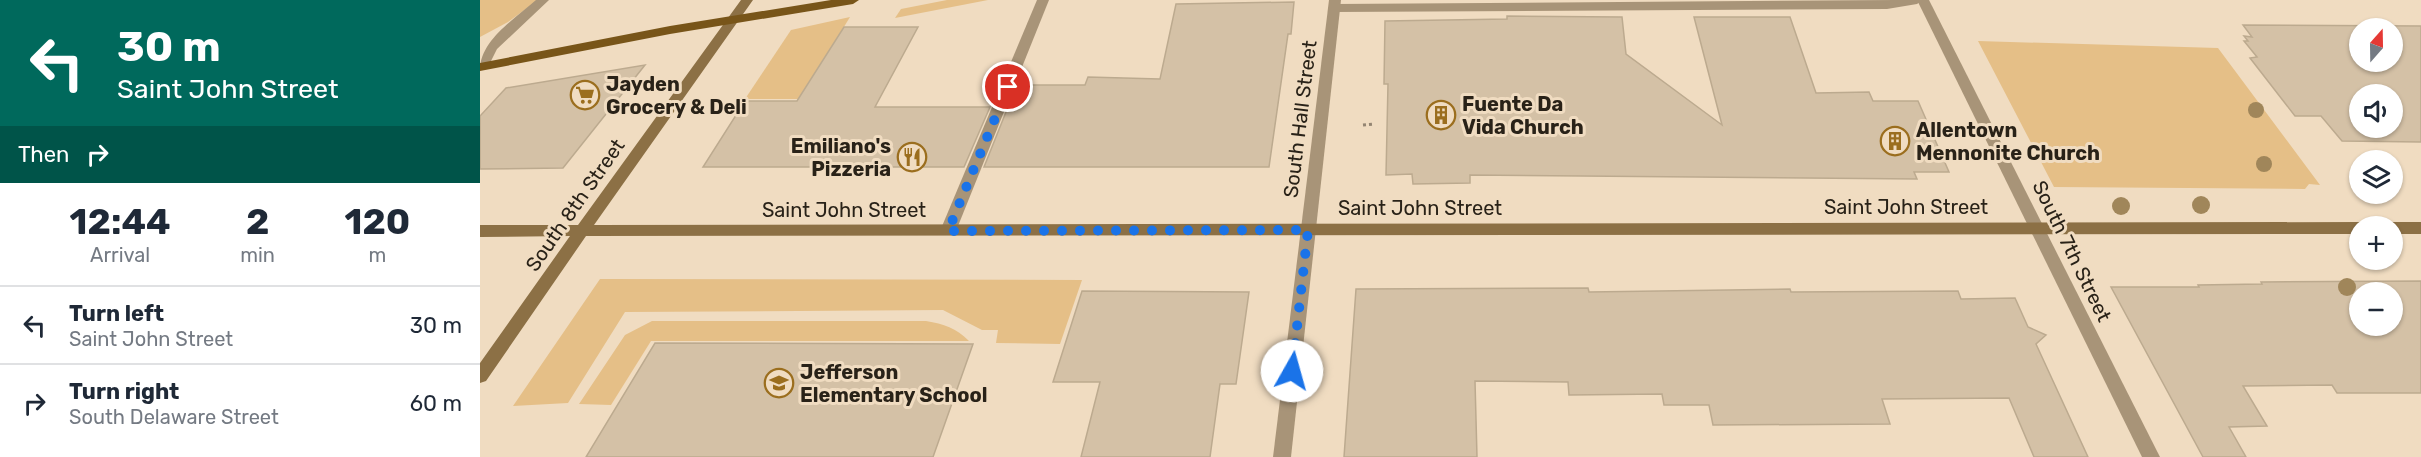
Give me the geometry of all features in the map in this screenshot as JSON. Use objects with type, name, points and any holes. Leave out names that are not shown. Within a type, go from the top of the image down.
[{"type":"main road","points":[[481,67],[732,19],[853,0]]},
{"type":"street","points":[[481,67],[492,47],[543,0]]},
{"type":"street","name":"South 8th Street","points":[[480,376],[747,0]]},
{"type":"street","points":[[948,231],[1043,0]]},
{"type":"street","points":[[1334,4],[1887,5],[1917,0]]},
{"type":"street","name":"South 7th Street","points":[[1923,0],[2151,457]]},
{"type":"street","name":"South Hall Street","points":[[1282,457],[1334,4]]},
{"type":"street","name":"Saint John Street","points":[[480,231],[2349,228]]},
{"type":"street","points":[[2403,228],[2421,228]]},
{"type":"path","points":[[1363,124],[1374,124]]},
{"type":"shaded area","points":[[480,0],[538,0],[508,22],[480,37]]},
{"type":"shaded area","points":[[947,0],[988,0],[895,18],[901,9]]},
{"type":"shaded area","points":[[850,17],[800,99],[745,99],[791,30]]},
{"type":"shaded area","points":[[1978,41],[2218,48],[2320,185],[2309,184],[2305,189],[2054,187]]},
{"type":"shaded area","points":[[600,279],[1082,280],[1060,344],[996,343],[998,330],[982,330],[943,310],[625,312],[568,403],[513,406]]},
{"type":"shaded area","points":[[652,321],[926,321],[949,327],[969,341],[651,341],[611,405],[579,404],[625,335]]},
{"type":"building","points":[[1294,2],[1291,34],[1288,34],[1269,167],[984,167],[1008,107],[1011,107],[1020,85],[1085,85],[1088,77],[1160,79],[1176,4]]},
{"type":"building","points":[[1507,16],[1622,17],[1626,54],[1722,125],[1694,17],[1790,17],[1816,93],[1869,92],[1873,101],[1918,101],[1949,172],[1914,172],[1917,179],[1470,175],[1470,183],[1413,184],[1412,174],[1386,175],[1388,84],[1384,84],[1385,21],[1507,19]]},
{"type":"building","points":[[2243,25],[2349,26],[2349,72],[2403,72],[2403,26],[2421,26],[2421,142],[2342,141],[2321,116],[2295,116],[2250,58],[2257,57],[2244,41],[2248,41],[2244,36],[2252,37]]},
{"type":"building","points":[[844,27],[918,27],[875,107],[990,107],[964,167],[703,167],[745,101],[797,101]]},
{"type":"building","points":[[645,65],[563,168],[480,169],[480,116],[506,88]]},
{"type":"building","points":[[2421,281],[2421,393],[2337,393],[2332,385],[2243,386],[2267,426],[2229,427],[2246,457],[2203,457],[2111,287],[2262,284],[2261,282]]},
{"type":"building","points":[[1588,288],[1589,292],[1790,289],[1791,292],[1958,291],[1961,299],[2015,298],[2028,327],[2046,335],[2036,344],[2088,457],[2034,457],[2009,398],[1882,399],[1890,424],[1713,425],[1709,405],[1664,405],[1662,394],[1569,395],[1568,382],[1475,381],[1477,457],[1344,457],[1356,289]]},
{"type":"building","points":[[1082,291],[1249,292],[1236,384],[1220,384],[1210,457],[1081,457],[1100,382],[1053,382]]},
{"type":"building","points":[[655,343],[973,344],[933,457],[586,457]]},
{"type":"place","name":"Jayden Grocery & Deli","points":[[585,95]]},
{"type":"place","name":"Fuente Da Vida Church","points":[[1441,115]]},
{"type":"place","name":"Allentown Mennonite Church","points":[[1895,141]]},
{"type":"place","name":"Emiliano's Pizzeria","points":[[912,157]]},
{"type":"place","name":"Jefferson Elementary School","points":[[779,383]]},
{"type":"route","points":[[1008,87],[948,231],[1308,230],[1292,371]]}]
